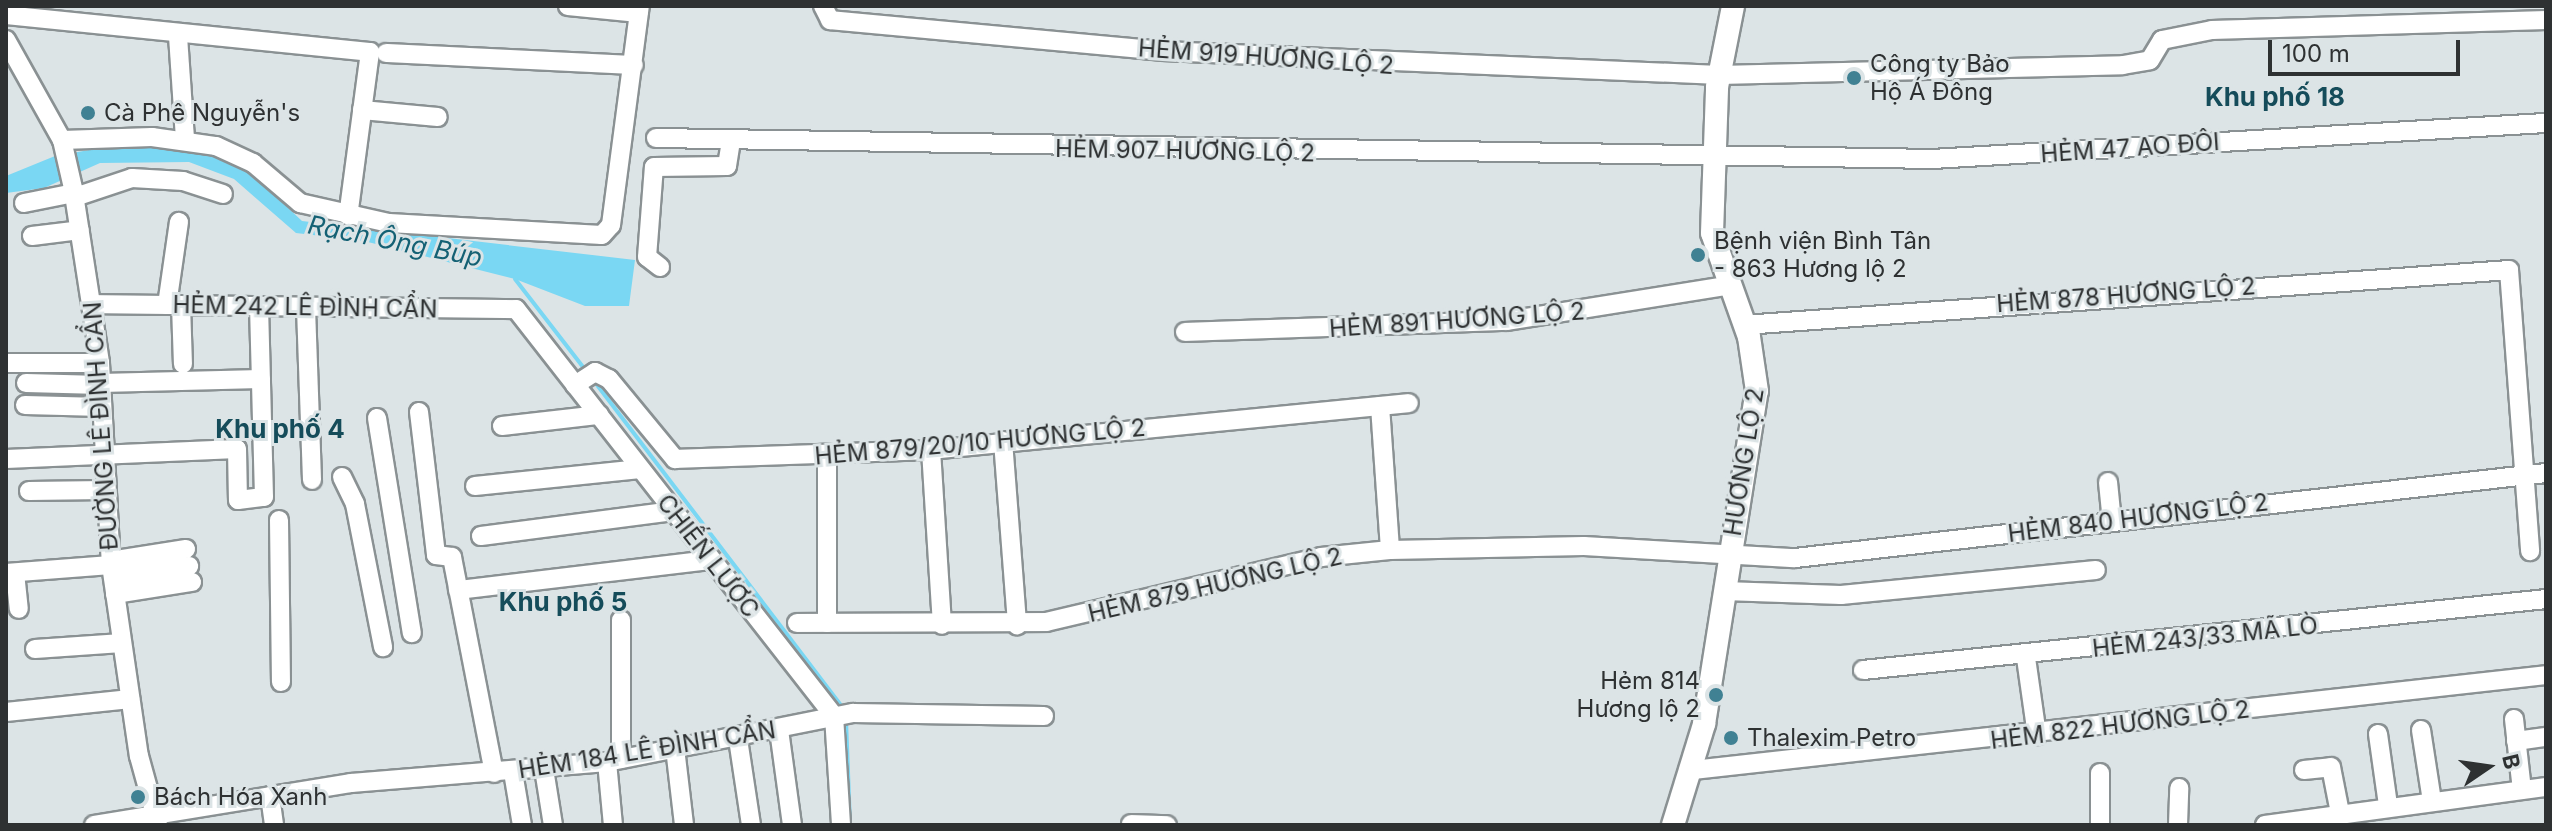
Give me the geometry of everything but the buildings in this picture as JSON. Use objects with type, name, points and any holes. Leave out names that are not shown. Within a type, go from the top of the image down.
[{"type":"main road","name":"HƯƠNG LỘ 2","points":[[1673,825],[1693,770],[1757,391],[1744,325],[1725,286],[1712,233],[1719,75],[1733,6]]},
{"type":"street","points":[[64,147],[185,139],[253,163],[300,203],[348,216],[479,232],[602,235],[611,225],[639,9],[568,6]]},
{"type":"street","name":"HẺM 919 HƯƠNG LỘ 2","points":[[823,6],[830,20],[1163,51],[1719,75]]},
{"type":"street","points":[[6,15],[178,36],[378,52],[634,65]]},
{"type":"street","points":[[1719,75],[2123,65],[2150,60],[2162,40],[2212,30],[2546,20]]},
{"type":"street","points":[[178,36],[185,139]]},
{"type":"street","name":"ĐƯỜNG LÊ ĐÌNH CẨN","points":[[6,40],[23,66],[64,147],[74,193],[94,304],[100,363],[112,574],[130,699],[157,820]]},
{"type":"street","points":[[348,216],[362,110],[378,52]]},
{"type":"street","points":[[6,76],[23,66]]},
{"type":"street","points":[[362,110],[438,117]]},
{"type":"street","name":"HẺM 47 AO ĐÔI","points":[[1714,158],[1993,156],[2546,123]]},
{"type":"street","name":"HẺM 907 HƯƠNG LỘ 2","points":[[656,138],[1714,158]]},
{"type":"street","points":[[660,267],[647,257],[654,167],[727,166],[731,140]]},
{"type":"street","points":[[24,203],[132,178],[183,181],[223,194]]},
{"type":"street","points":[[179,222],[174,305],[183,364]]},
{"type":"street","points":[[32,236],[80,230]]},
{"type":"street","name":"HẺM 878 HƯƠNG LỘ 2","points":[[1744,325],[2509,270],[2524,474]]},
{"type":"street","name":"HẺM 891 HƯƠNG LỘ 2","points":[[1185,332],[1507,321],[1725,286]]},
{"type":"street","name":"HẺM 242 LÊ ĐÌNH CẨN","points":[[94,304],[516,309]]},
{"type":"street","points":[[6,459],[237,449],[238,500],[264,497],[259,307]]},
{"type":"street","points":[[306,308],[312,480]]},
{"type":"street","name":"CHIẾN LƯỢC","points":[[516,309],[581,381],[599,415],[711,560],[842,715]]},
{"type":"street","points":[[6,363],[100,363]]},
{"type":"street","points":[[26,383],[261,379]]},
{"type":"street","name":"HẺM 879/20/10 HƯƠNG LỘ 2","points":[[581,381],[609,379],[675,459],[931,450],[1409,403]]},
{"type":"street","points":[[25,405],[102,407]]},
{"type":"street","points":[[1380,406],[1390,550]]},
{"type":"street","points":[[419,412],[436,555],[452,557],[504,773],[522,825]]},
{"type":"street","points":[[502,426],[599,415]]},
{"type":"street","points":[[377,418],[412,633]]},
{"type":"street","points":[[1003,441],[1017,625]]},
{"type":"street","points":[[931,450],[942,625]]},
{"type":"street","points":[[827,455],[827,623]]},
{"type":"street","points":[[475,486],[640,469]]},
{"type":"street","name":"HẺM 840 HƯƠNG LỘ 2","points":[[1730,555],[1795,558],[2546,473]]},
{"type":"street","points":[[2524,474],[2530,551]]},
{"type":"street","points":[[342,477],[355,504],[383,647]]},
{"type":"street","points":[[2108,482],[2112,522]]},
{"type":"street","points":[[29,491],[105,490]]},
{"type":"street","points":[[481,536],[673,511]]},
{"type":"street","points":[[279,520],[281,682]]},
{"type":"street","name":"HẺM 879 HƯƠNG LỘ 2","points":[[797,623],[1017,625],[1142,605],[1321,557],[1390,550],[1584,546],[1730,555]]},
{"type":"street","points":[[458,590],[711,560]]},
{"type":"street","points":[[19,609],[10,573],[112,574],[189,566],[112,574]]},
{"type":"street","points":[[1724,591],[1841,595],[2096,570]]},
{"type":"street","name":"HẺM 243/33 MÃ LÒ","points":[[1863,670],[2026,658],[2546,599]]},
{"type":"street","points":[[613,825],[621,620]]},
{"type":"street","points":[[35,649],[122,643]]},
{"type":"street","points":[[2026,658],[2037,735]]},
{"type":"street","name":"HẺM 822 HƯƠNG LỘ 2","points":[[1693,770],[2037,735],[2546,675]]},
{"type":"street","points":[[6,712],[130,699]]},
{"type":"street","points":[[841,825],[842,715]]},
{"type":"street","name":"HẺM 184 LÊ ĐÌNH CẨN","points":[[94,825],[157,820],[270,796],[614,760],[738,739],[842,715],[1044,716]]},
{"type":"street","points":[[2514,719],[2522,790]]},
{"type":"street","points":[[779,730],[792,825]]},
{"type":"street","points":[[2421,730],[2432,801]]},
{"type":"street","points":[[2378,734],[2388,805]]},
{"type":"street","points":[[2516,741],[2546,737]]},
{"type":"street","points":[[738,739],[751,825]]},
{"type":"street","points":[[675,748],[684,825]]},
{"type":"street","points":[[2304,770],[2331,767],[2340,813]]},
{"type":"street","points":[[544,769],[553,825]]},
{"type":"street","points":[[2100,773],[2100,825]]},
{"type":"street","points":[[2265,825],[2388,805],[2546,787]]},
{"type":"street","points":[[2178,825],[2179,788]]},
{"type":"street","points":[[270,796],[274,825]]},
{"type":"street","points":[[1131,824],[1167,825]]},
{"type":"water","name":"Rạch Ông Búp","points":[[129,143],[210,148],[248,170],[302,221],[635,260],[629,306],[585,306],[515,279],[364,241],[296,233],[234,179],[189,162],[100,163],[44,188],[6,193],[6,176],[55,156]]},
{"type":"waterway","points":[[515,279],[586,371]]},
{"type":"waterway","points":[[594,381],[845,711]]},
{"type":"waterway","points":[[846,720],[850,825]]},
{"type":"place","name":"Công ty Bảo Hộ Á Đông","points":[[1854,78]]},
{"type":"place","name":"Cà Phê Nguyễn's","points":[[88,113]]},
{"type":"place","name":"Bệnh viện Bình Tân - 863 Hương lộ 2","points":[[1698,255]]},
{"type":"place","name":"Hẻm 814 Hương lộ 2","points":[[1716,695]]},
{"type":"place","name":"Thalexim Petro","points":[[1731,738]]},
{"type":"place","name":"Bách Hóa Xanh","points":[[138,797]]},
{"type":"district","name":"Khu phố 18","points":[[2275,97]]},
{"type":"district","name":"Khu phố 4","points":[[280,429]]},
{"type":"district","name":"Khu phố 5","points":[[563,602]]}]
